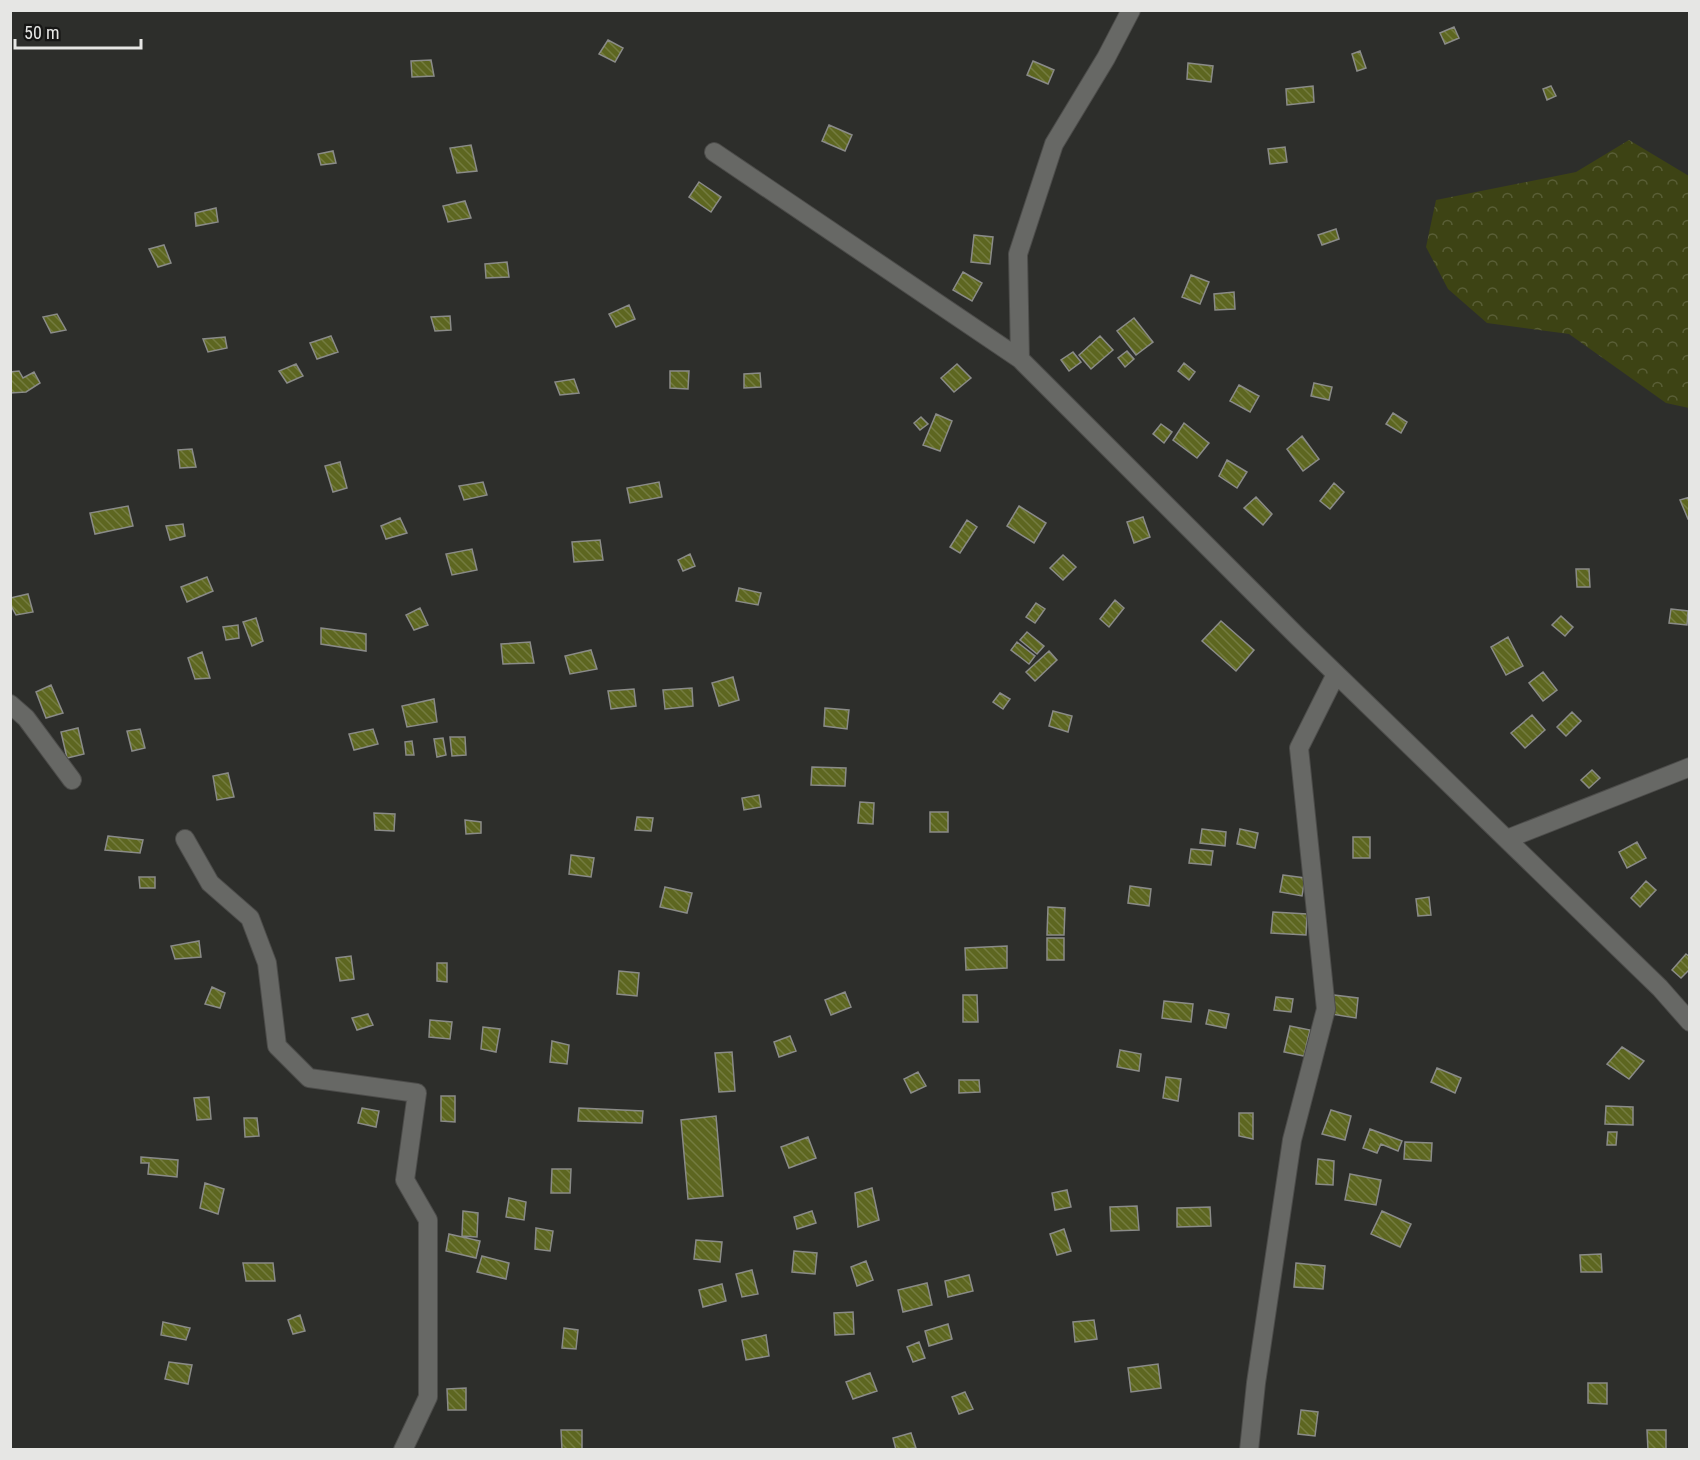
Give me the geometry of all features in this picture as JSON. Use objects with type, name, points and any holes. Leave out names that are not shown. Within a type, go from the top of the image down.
[{"type":"street","points":[[1020,359],[1018,254],[1054,144],[1106,58],[1131,10]]},
{"type":"street","points":[[714,152],[1020,359],[1336,674],[1660,988],[1689,1022]]},
{"type":"street","points":[[1249,1449],[1256,1383],[1292,1140],[1326,1009],[1299,748],[1336,674]]},
{"type":"street","points":[[10,704],[26,718],[72,780]]},
{"type":"street","points":[[1507,839],[1689,767]]},
{"type":"street","points":[[185,839],[210,883],[250,918],[267,963],[277,1046],[309,1078],[417,1093],[405,1180],[428,1220],[428,1397],[403,1449]]},
{"type":"green space","points":[[1629,140],[1689,176],[1689,408],[1666,403],[1569,334],[1487,323],[1448,289],[1426,247],[1436,200],[1576,172]]},
{"type":"building","points":[[1454,27],[1459,38],[1445,44],[1440,33]]},
{"type":"building","points":[[608,40],[623,48],[615,62],[599,54]]},
{"type":"building","points":[[1360,51],[1366,68],[1357,71],[1352,54]]},
{"type":"building","points":[[431,60],[434,76],[412,77],[411,61]]},
{"type":"building","points":[[1033,61],[1054,70],[1048,84],[1027,75]]},
{"type":"building","points":[[1188,63],[1213,66],[1211,82],[1187,79]]},
{"type":"building","points":[[1313,86],[1314,102],[1287,105],[1286,89]]},
{"type":"building","points":[[1551,86],[1556,96],[1547,100],[1543,89]]},
{"type":"building","points":[[829,125],[852,135],[845,151],[822,141]]},
{"type":"building","points":[[471,145],[477,171],[457,173],[450,148]]},
{"type":"building","points":[[1285,147],[1287,162],[1270,164],[1268,149]]},
{"type":"building","points":[[333,151],[336,163],[321,165],[318,154]]},
{"type":"building","points":[[699,182],[721,197],[711,212],[689,197]]},
{"type":"building","points":[[465,201],[471,218],[448,222],[443,206]]},
{"type":"building","points":[[216,208],[218,222],[196,226],[195,213]]},
{"type":"building","points":[[1336,229],[1339,239],[1322,245],[1318,235]]},
{"type":"building","points":[[974,235],[993,237],[990,264],[971,262]]},
{"type":"building","points":[[164,245],[171,263],[158,267],[149,249]]},
{"type":"building","points":[[507,262],[509,277],[486,278],[485,264]]},
{"type":"building","points":[[963,272],[982,283],[972,301],[953,290]]},
{"type":"building","points":[[1191,275],[1209,282],[1200,304],[1182,297]]},
{"type":"building","points":[[1234,292],[1235,309],[1215,310],[1214,294]]},
{"type":"building","points":[[629,305],[635,319],[616,327],[609,314]]},
{"type":"building","points":[[57,314],[66,330],[51,333],[43,317]]},
{"type":"building","points":[[450,316],[451,330],[435,331],[431,317]]},
{"type":"building","points":[[1134,318],[1153,342],[1136,355],[1117,331]]},
{"type":"building","points":[[331,336],[338,352],[317,359],[310,343]]},
{"type":"building","points":[[1100,336],[1113,350],[1091,369],[1079,355]]},
{"type":"building","points":[[225,337],[227,348],[208,352],[203,339]]},
{"type":"building","points":[[1127,351],[1134,359],[1125,367],[1118,358]]},
{"type":"building","points":[[1073,352],[1081,362],[1069,371],[1061,360]]},
{"type":"building","points":[[1184,363],[1195,372],[1189,380],[1178,371]]},
{"type":"building","points":[[296,364],[303,376],[287,383],[279,371]]},
{"type":"building","points":[[957,364],[971,378],[954,392],[941,378]]},
{"type":"building","points":[[19,371],[23,378],[34,372],[40,383],[26,392],[10,393],[10,372]]},
{"type":"building","points":[[670,371],[689,371],[688,389],[670,388]]},
{"type":"building","points":[[760,373],[761,387],[744,388],[744,374]]},
{"type":"building","points":[[574,379],[579,393],[560,395],[555,382]]},
{"type":"building","points":[[1314,383],[1332,387],[1329,400],[1311,396]]},
{"type":"building","points":[[1239,385],[1259,396],[1250,412],[1230,401]]},
{"type":"building","points":[[1393,413],[1407,422],[1401,433],[1386,424]]},
{"type":"building","points":[[936,414],[952,421],[940,451],[923,445]]},
{"type":"building","points":[[921,417],[928,424],[920,430],[914,423]]},
{"type":"building","points":[[1184,423],[1209,443],[1197,458],[1173,440]]},
{"type":"building","points":[[1161,424],[1172,432],[1164,443],[1153,434]]},
{"type":"building","points":[[1302,436],[1319,459],[1303,471],[1287,449]]},
{"type":"building","points":[[192,449],[196,467],[180,468],[178,450]]},
{"type":"building","points":[[1227,460],[1247,472],[1237,488],[1219,476]]},
{"type":"building","points":[[340,462],[347,488],[333,492],[325,466]]},
{"type":"building","points":[[483,482],[487,495],[464,500],[459,486]]},
{"type":"building","points":[[659,482],[662,497],[630,503],[627,488]]},
{"type":"building","points":[[1334,483],[1344,492],[1330,509],[1320,501]]},
{"type":"building","points":[[1256,497],[1272,514],[1263,525],[1244,508]]},
{"type":"building","points":[[1690,497],[1690,518],[1688,519],[1680,500]]},
{"type":"building","points":[[128,506],[133,526],[95,534],[90,513]]},
{"type":"building","points":[[1019,506],[1046,523],[1034,543],[1007,526]]},
{"type":"building","points":[[1143,517],[1150,537],[1134,543],[1127,522]]},
{"type":"building","points":[[400,518],[407,533],[386,539],[381,526]]},
{"type":"building","points":[[967,520],[977,527],[960,553],[950,547]]},
{"type":"building","points":[[183,524],[185,536],[170,540],[166,526]]},
{"type":"building","points":[[600,540],[603,560],[574,562],[572,542]]},
{"type":"building","points":[[472,549],[477,570],[452,575],[446,554]]},
{"type":"building","points":[[690,554],[695,566],[683,571],[678,560]]},
{"type":"building","points":[[1063,555],[1076,567],[1063,580],[1050,568]]},
{"type":"building","points":[[1576,569],[1589,569],[1590,587],[1577,587]]},
{"type":"building","points":[[207,577],[213,591],[187,602],[181,587]]},
{"type":"building","points":[[739,588],[761,593],[758,605],[736,601]]},
{"type":"building","points":[[28,594],[33,612],[16,615],[10,604],[10,598]]},
{"type":"building","points":[[1115,600],[1124,608],[1109,627],[1100,619]]},
{"type":"building","points":[[1036,603],[1045,609],[1035,623],[1026,617]]},
{"type":"building","points":[[420,608],[428,625],[414,630],[406,615]]},
{"type":"building","points":[[1671,609],[1688,611],[1687,625],[1669,623]]},
{"type":"building","points":[[1561,616],[1573,627],[1565,636],[1552,625]]},
{"type":"building","points":[[256,618],[263,641],[252,646],[243,622]]},
{"type":"building","points":[[1221,621],[1254,650],[1236,671],[1202,641]]},
{"type":"building","points":[[238,625],[239,638],[226,640],[223,627]]},
{"type":"building","points":[[321,628],[366,634],[366,651],[321,644]]},
{"type":"building","points":[[1027,632],[1044,646],[1037,654],[1020,640]]},
{"type":"building","points":[[1508,637],[1523,666],[1506,675],[1491,647]]},
{"type":"building","points":[[530,642],[534,663],[503,664],[501,644]]},
{"type":"building","points":[[1017,642],[1035,656],[1029,664],[1011,650]]},
{"type":"building","points":[[591,650],[597,669],[570,674],[565,656]]},
{"type":"building","points":[[1049,651],[1057,660],[1035,681],[1026,672]]},
{"type":"building","points":[[202,652],[210,678],[195,679],[188,658]]},
{"type":"building","points":[[1543,672],[1557,690],[1543,701],[1529,683]]},
{"type":"building","points":[[733,677],[739,700],[719,706],[712,683]]},
{"type":"building","points":[[51,685],[63,713],[46,718],[36,692]]},
{"type":"building","points":[[692,688],[693,706],[665,709],[663,690]]},
{"type":"building","points":[[634,689],[636,706],[611,709],[608,691]]},
{"type":"building","points":[[1000,693],[1010,699],[1003,709],[993,702]]},
{"type":"building","points":[[434,699],[437,722],[407,727],[402,706]]},
{"type":"building","points":[[825,708],[849,710],[847,729],[824,726]]},
{"type":"building","points":[[1053,711],[1072,716],[1068,732],[1049,726]]},
{"type":"building","points":[[1572,712],[1581,721],[1566,736],[1557,727]]},
{"type":"building","points":[[1532,715],[1545,730],[1525,748],[1511,733]]},
{"type":"building","points":[[78,728],[84,754],[67,758],[61,732]]},
{"type":"building","points":[[140,729],[145,748],[132,751],[127,731]]},
{"type":"building","points":[[373,729],[378,744],[354,750],[349,734]]},
{"type":"building","points":[[450,737],[465,737],[466,755],[452,756]]},
{"type":"building","points":[[443,738],[446,755],[437,757],[434,739]]},
{"type":"building","points":[[412,741],[414,755],[406,755],[405,742]]},
{"type":"building","points":[[812,767],[846,768],[845,786],[811,785]]},
{"type":"building","points":[[1592,770],[1600,778],[1589,788],[1581,780]]},
{"type":"building","points":[[228,773],[234,797],[217,800],[213,776]]},
{"type":"building","points":[[759,795],[761,807],[744,810],[742,798]]},
{"type":"building","points":[[860,802],[874,803],[873,824],[858,823]]},
{"type":"building","points":[[930,812],[948,812],[948,832],[930,832]]},
{"type":"building","points":[[374,813],[395,814],[394,831],[375,830]]},
{"type":"building","points":[[637,817],[653,818],[651,831],[635,830]]},
{"type":"building","points":[[465,820],[481,822],[481,833],[466,834]]},
{"type":"building","points":[[1202,829],[1226,832],[1225,846],[1200,843]]},
{"type":"building","points":[[1240,829],[1258,833],[1255,848],[1237,844]]},
{"type":"building","points":[[108,836],[143,840],[140,853],[105,850]]},
{"type":"building","points":[[1353,837],[1370,837],[1370,858],[1353,858]]},
{"type":"building","points":[[1637,842],[1646,858],[1627,868],[1619,852]]},
{"type":"building","points":[[1191,849],[1213,851],[1211,865],[1189,863]]},
{"type":"building","points":[[571,855],[594,858],[591,877],[569,874]]},
{"type":"building","points":[[1283,875],[1305,878],[1302,896],[1280,892]]},
{"type":"building","points":[[139,877],[155,877],[155,888],[140,888]]},
{"type":"building","points":[[1646,881],[1656,890],[1640,907],[1631,898]]},
{"type":"building","points":[[1130,886],[1151,889],[1149,906],[1128,903]]},
{"type":"building","points":[[665,887],[692,893],[687,913],[660,907]]},
{"type":"building","points":[[1429,897],[1431,915],[1418,916],[1416,899]]},
{"type":"building","points":[[1048,907],[1065,908],[1064,935],[1047,935]]},
{"type":"building","points":[[1273,912],[1307,914],[1306,935],[1271,933]]},
{"type":"building","points":[[1047,938],[1064,938],[1064,960],[1047,960]]},
{"type":"building","points":[[199,941],[201,957],[175,959],[171,946]]},
{"type":"building","points":[[1007,946],[1007,968],[966,970],[965,948]]},
{"type":"building","points":[[1686,954],[1690,957],[1690,969],[1681,978],[1672,970]]},
{"type":"building","points":[[351,956],[354,979],[340,981],[336,958]]},
{"type":"building","points":[[437,963],[447,963],[447,982],[437,981]]},
{"type":"building","points":[[619,971],[639,973],[637,996],[617,994]]},
{"type":"building","points":[[212,987],[225,993],[220,1008],[205,1004]]},
{"type":"building","points":[[845,992],[851,1007],[831,1015],[825,1000]]},
{"type":"building","points":[[963,995],[977,995],[978,1022],[963,1022]]},
{"type":"building","points":[[1334,995],[1358,998],[1356,1018],[1331,1014]]},
{"type":"building","points":[[1276,997],[1293,999],[1291,1012],[1274,1010]]},
{"type":"building","points":[[1164,1001],[1193,1004],[1191,1022],[1162,1018]]},
{"type":"building","points":[[1209,1010],[1229,1014],[1226,1028],[1206,1024]]},
{"type":"building","points":[[368,1014],[373,1025],[357,1030],[352,1018]]},
{"type":"building","points":[[430,1020],[452,1022],[450,1039],[429,1037]]},
{"type":"building","points":[[1290,1026],[1310,1030],[1304,1056],[1284,1052]]},
{"type":"building","points":[[483,1027],[500,1029],[496,1052],[481,1049]]},
{"type":"building","points":[[790,1036],[796,1051],[779,1057],[774,1042]]},
{"type":"building","points":[[552,1041],[569,1045],[567,1064],[550,1062]]},
{"type":"building","points":[[1622,1047],[1644,1061],[1629,1079],[1607,1064]]},
{"type":"building","points":[[1120,1050],[1141,1054],[1139,1071],[1117,1067]]},
{"type":"building","points":[[732,1052],[735,1091],[719,1092],[715,1053]]},
{"type":"building","points":[[1437,1068],[1461,1078],[1455,1093],[1431,1082]]},
{"type":"building","points":[[918,1072],[926,1086],[911,1093],[904,1079]]},
{"type":"building","points":[[1166,1077],[1181,1079],[1178,1101],[1163,1098]]},
{"type":"building","points":[[959,1080],[979,1080],[980,1092],[959,1093]]},
{"type":"building","points":[[441,1096],[455,1096],[455,1122],[441,1121]]},
{"type":"building","points":[[209,1097],[211,1119],[197,1120],[194,1098]]},
{"type":"building","points":[[1606,1106],[1633,1107],[1633,1125],[1605,1124]]},
{"type":"building","points":[[362,1108],[379,1111],[376,1127],[358,1123]]},
{"type":"building","points":[[579,1108],[643,1111],[642,1123],[578,1121]]},
{"type":"building","points":[[1331,1110],[1351,1116],[1345,1140],[1322,1134]]},
{"type":"building","points":[[1239,1113],[1253,1113],[1253,1139],[1239,1136]]},
{"type":"building","points":[[716,1116],[723,1196],[688,1199],[681,1120]]},
{"type":"building","points":[[244,1118],[257,1118],[259,1136],[245,1137]]},
{"type":"building","points":[[1370,1129],[1402,1141],[1398,1151],[1381,1144],[1377,1153],[1363,1148]]},
{"type":"building","points":[[1608,1132],[1617,1132],[1616,1145],[1607,1145]]},
{"type":"building","points":[[808,1137],[816,1158],[789,1168],[781,1147]]},
{"type":"building","points":[[1405,1142],[1432,1143],[1431,1161],[1404,1159]]},
{"type":"building","points":[[141,1157],[178,1160],[177,1177],[148,1174],[149,1163],[141,1163]]},
{"type":"building","points":[[1318,1159],[1334,1161],[1333,1185],[1316,1184]]},
{"type":"building","points":[[552,1169],[571,1169],[570,1193],[551,1193]]},
{"type":"building","points":[[1350,1174],[1381,1180],[1376,1205],[1345,1200]]},
{"type":"building","points":[[205,1183],[224,1189],[218,1214],[200,1208]]},
{"type":"building","points":[[872,1188],[879,1220],[858,1227],[855,1193]]},
{"type":"building","points":[[1067,1190],[1071,1207],[1055,1210],[1052,1193]]},
{"type":"building","points":[[509,1198],[526,1202],[524,1220],[506,1217]]},
{"type":"building","points":[[1137,1206],[1139,1230],[1111,1231],[1110,1207]]},
{"type":"building","points":[[1210,1207],[1211,1226],[1177,1227],[1177,1208]]},
{"type":"building","points":[[463,1211],[478,1213],[477,1237],[462,1236]]},
{"type":"building","points":[[812,1211],[816,1223],[797,1229],[794,1217]]},
{"type":"building","points":[[1382,1211],[1411,1224],[1400,1247],[1371,1234]]},
{"type":"building","points":[[536,1228],[553,1231],[550,1251],[535,1249]]},
{"type":"building","points":[[1064,1229],[1071,1251],[1057,1255],[1050,1234]]},
{"type":"building","points":[[449,1234],[480,1241],[476,1258],[446,1251]]},
{"type":"building","points":[[696,1240],[722,1242],[720,1262],[694,1259]]},
{"type":"building","points":[[794,1251],[817,1253],[815,1274],[792,1272]]},
{"type":"building","points":[[1601,1254],[1602,1272],[1581,1272],[1580,1255]]},
{"type":"building","points":[[482,1256],[509,1263],[506,1279],[477,1272]]},
{"type":"building","points":[[866,1261],[873,1280],[857,1286],[851,1267]]},
{"type":"building","points":[[243,1263],[273,1263],[275,1281],[246,1281]]},
{"type":"building","points":[[1296,1263],[1325,1266],[1323,1289],[1294,1287]]},
{"type":"building","points":[[752,1270],[758,1294],[742,1297],[736,1274]]},
{"type":"building","points":[[969,1275],[973,1291],[948,1297],[945,1281]]},
{"type":"building","points":[[927,1283],[932,1305],[903,1312],[898,1290]]},
{"type":"building","points":[[722,1284],[726,1301],[703,1307],[699,1290]]},
{"type":"building","points":[[853,1312],[854,1334],[835,1335],[834,1313]]},
{"type":"building","points":[[300,1315],[305,1331],[293,1334],[288,1320]]},
{"type":"building","points":[[1094,1320],[1097,1339],[1075,1342],[1073,1322]]},
{"type":"building","points":[[163,1322],[190,1328],[186,1340],[161,1335]]},
{"type":"building","points":[[948,1324],[952,1339],[929,1346],[925,1331]]},
{"type":"building","points":[[564,1328],[578,1330],[576,1349],[562,1348]]},
{"type":"building","points":[[766,1335],[769,1356],[746,1360],[742,1340]]},
{"type":"building","points":[[919,1342],[925,1358],[913,1362],[907,1347]]},
{"type":"building","points":[[169,1362],[192,1365],[188,1384],[165,1379]]},
{"type":"building","points":[[1158,1364],[1161,1388],[1131,1392],[1128,1368]]},
{"type":"building","points":[[870,1373],[877,1391],[853,1399],[846,1382]]},
{"type":"building","points":[[1588,1383],[1607,1383],[1607,1404],[1588,1403]]},
{"type":"building","points":[[466,1388],[466,1410],[448,1410],[447,1389]]},
{"type":"building","points":[[965,1392],[973,1409],[959,1414],[952,1397]]},
{"type":"building","points":[[1301,1410],[1318,1412],[1315,1436],[1298,1434]]},
{"type":"building","points":[[561,1430],[582,1430],[582,1450],[562,1450]]},
{"type":"building","points":[[1647,1430],[1666,1430],[1666,1450],[1648,1450]]},
{"type":"building","points":[[911,1433],[916,1448],[896,1450],[893,1438]]}]
